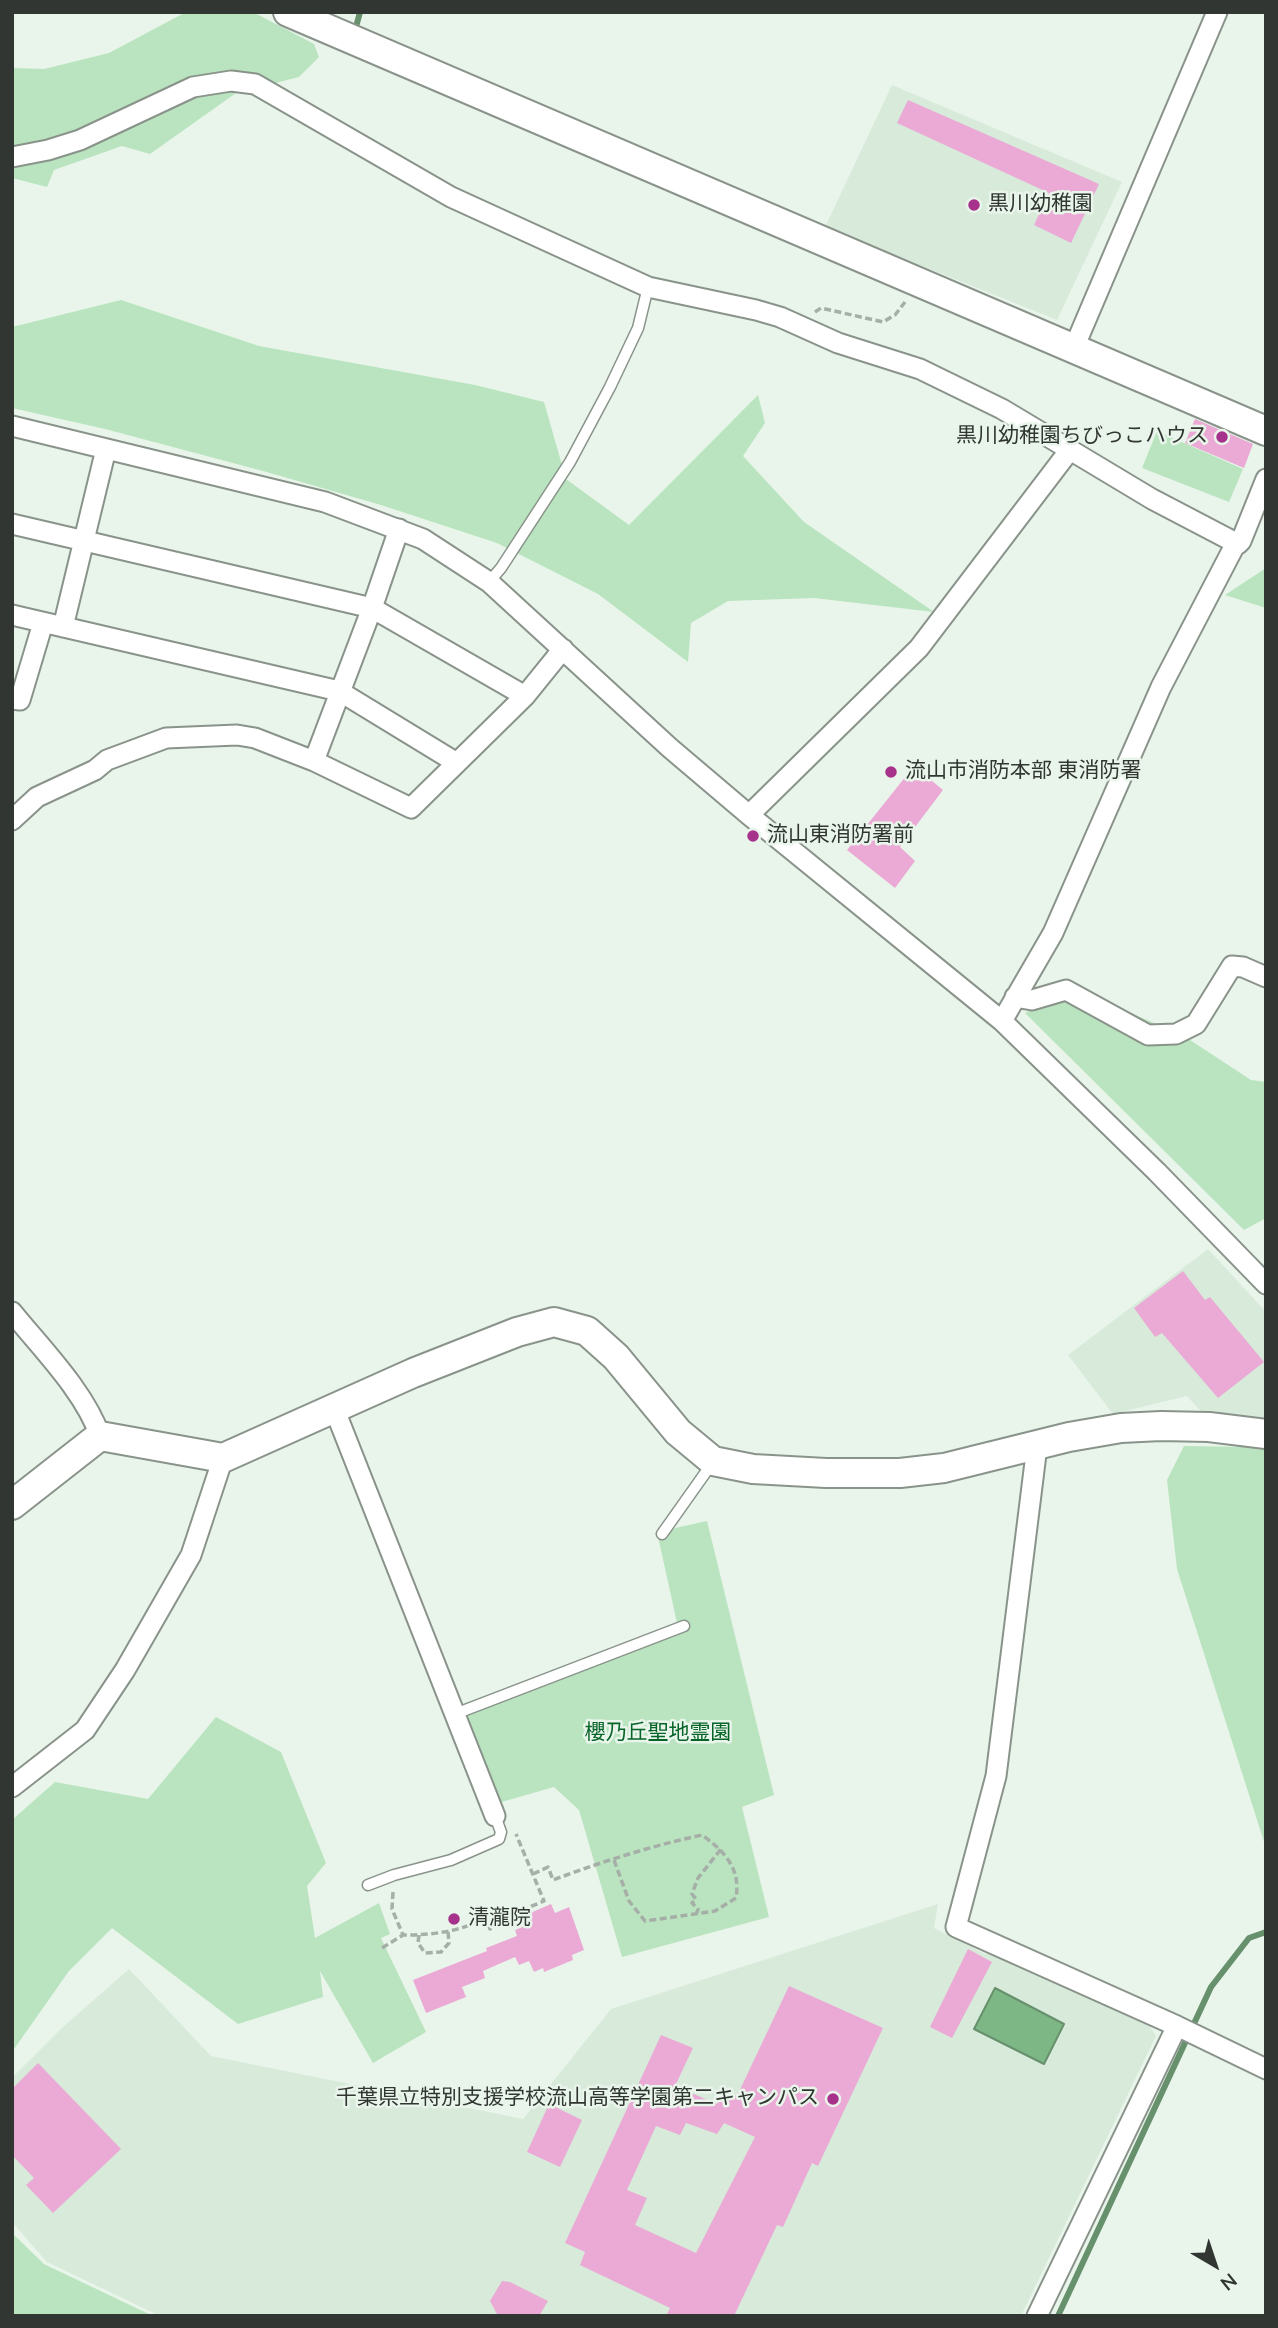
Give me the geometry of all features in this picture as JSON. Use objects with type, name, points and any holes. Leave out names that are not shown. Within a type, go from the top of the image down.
[{"type":"street","points":[[288,12],[1266,431]]},
{"type":"street","points":[[1073,350],[1217,12]]},
{"type":"street","points":[[12,157],[80,140],[192,88],[231,81],[255,84],[451,197],[649,287],[780,317],[838,343],[920,369],[1002,409],[1152,499],[1236,543]]},
{"type":"street","points":[[12,426],[325,502],[424,539],[489,582],[670,748],[1002,1021],[1157,1172],[1266,1284]]},
{"type":"street","points":[[63,627],[106,449]]},
{"type":"street","points":[[749,815],[919,648],[1069,451]]},
{"type":"street","points":[[1002,1021],[1053,933],[1161,687],[1236,543],[1241,541],[1266,479]]},
{"type":"street","points":[[12,524],[372,608],[525,696]]},
{"type":"street","points":[[314,761],[399,529]]},
{"type":"street","points":[[12,615],[339,691],[457,763]]},
{"type":"street","points":[[12,699],[20,700],[43,622]]},
{"type":"street","points":[[12,820],[37,797],[94,770],[107,760],[166,738],[237,735],[255,738],[314,761],[411,808],[525,696],[563,649]]},
{"type":"street","points":[[1015,997],[1032,1000],[1066,990],[1148,1035],[1176,1034],[1196,1024],[1232,966],[1243,967],[1266,977]]},
{"type":"street","points":[[12,1312],[94,1418],[100,1436]]},
{"type":"street","points":[[12,1505],[100,1436],[223,1458],[414,1373],[517,1332],[554,1322],[587,1331],[616,1357],[678,1432],[713,1461],[753,1469],[900,1473],[944,1468],[1069,1437],[1121,1428],[1209,1427],[1266,1434]]},
{"type":"street","points":[[334,1408],[498,1824]]},
{"type":"street","points":[[1037,1446],[996,1776],[956,1927],[1266,2069]]},
{"type":"street","points":[[12,1787],[85,1730],[125,1670],[191,1555],[223,1458]]},
{"type":"street","points":[[1037,2316],[1181,2028]]},
{"type":"lane","points":[[489,582],[501,568],[576,451],[638,328],[649,287]]},
{"type":"lane","points":[[662,1534],[713,1461]]},
{"type":"lane","points":[[455,1714],[684,1626]]},
{"type":"lane","points":[[368,1885],[451,1860],[499,1839],[498,1824]]},
{"type":"path","points":[[831,311],[883,322],[895,315],[904,304],[915,280]]},
{"type":"path","points":[[498,1824],[514,1829],[546,1906]]},
{"type":"path","points":[[533,1874],[548,1867],[553,1880],[590,1866],[672,1841],[702,1835],[732,1863],[738,1885],[736,1898],[715,1911],[645,1921],[629,1900],[614,1860]]},
{"type":"path","points":[[696,1915],[698,1909],[692,1903],[696,1899],[692,1894],[698,1878],[720,1849]]},
{"type":"path","points":[[394,1875],[392,1909],[403,1934]]},
{"type":"path","points":[[382,1948],[403,1934],[448,1932],[466,1928],[485,1918],[490,1929],[508,1916],[544,1901]]},
{"type":"path","points":[[419,1935],[418,1944],[425,1953],[441,1952],[449,1943],[448,1932]]},
{"type":"shaded area","name":"黒川幼稚園","points":[[892,85],[1122,182],[1057,320],[825,227]]},
{"type":"shaded area","points":[[1208,1249],[1266,1312],[1266,1424],[1205,1416],[1187,1396],[1113,1414],[1068,1355]]},
{"type":"shaded area","name":"千葉県立特別支援学校流山高等学園第二キャンパス","points":[[938,1904],[934,1928],[985,1954],[995,1952],[1091,2000],[1098,1997],[1147,2022],[1156,2036],[1021,2316],[160,2316],[47,2262],[12,2222],[12,2078],[62,2028],[129,1969],[211,2056],[523,2119],[611,2009]]},
{"type":"shaded area","points":[[995,1988],[1064,2024],[1044,2064],[974,2029]]},
{"type":"green space","points":[[186,12],[253,12],[314,44],[319,57],[299,77],[236,93],[150,154],[122,146],[54,170],[47,187],[12,178],[12,68],[44,69],[109,53]]},
{"type":"green space","points":[[121,300],[259,346],[475,385],[544,402],[566,479],[629,525],[758,395],[765,423],[743,456],[804,522],[934,612],[814,598],[728,601],[691,623],[688,662],[598,594],[497,543],[381,505],[263,471],[105,429],[12,408],[12,327]]},
{"type":"green space","points":[[1157,431],[1243,469],[1229,502],[1142,468]]},
{"type":"green space","points":[[1266,568],[1266,608],[1225,595]]},
{"type":"green space","points":[[1078,990],[1184,1036],[1251,1080],[1266,1082],[1266,1218],[1244,1230],[1025,1013]]},
{"type":"green space","points":[[1184,1446],[1250,1447],[1266,1450],[1266,1848],[1177,1569],[1167,1480]]},
{"type":"green space","name":"櫻乃丘聖地霊園","points":[[707,1521],[774,1795],[742,1807],[769,1917],[622,1957],[579,1810],[554,1787],[498,1803],[463,1704],[677,1623],[657,1532]]},
{"type":"green space","points":[[216,1717],[281,1752],[326,1863],[307,1886],[315,1938],[379,1903],[390,1934],[381,1938],[426,2032],[373,2063],[320,1971],[323,1997],[238,2024],[112,1928],[69,1971],[12,2052],[12,1820],[55,1782],[148,1799]]},
{"type":"green space","points":[[12,2233],[44,2264],[153,2316],[12,2316]]},
{"type":"building","points":[[908,100],[1099,184],[1071,243],[1034,225],[1049,193],[897,123]]},
{"type":"building","name":"黒川幼稚園ちびっこハウス","points":[[1195,419],[1253,444],[1244,468],[1185,443]]},
{"type":"building","points":[[914,766],[943,790],[900,847],[915,861],[895,888],[847,850]]},
{"type":"building","points":[[1183,1271],[1205,1300],[1210,1297],[1264,1362],[1218,1398],[1162,1333],[1155,1337],[1134,1308]]},
{"type":"building","points":[[551,1904],[555,1913],[569,1907],[584,1950],[572,1955],[573,1960],[544,1972],[543,1968],[534,1972],[529,1961],[519,1965],[515,1957],[483,1971],[485,1978],[462,1987],[466,1997],[426,2013],[413,1980],[487,1951],[486,1948],[517,1936],[515,1930],[525,1926],[521,1917]]},
{"type":"building","points":[[968,1949],[992,1962],[952,2038],[930,2027]]},
{"type":"building","points":[[789,1986],[883,2028],[818,2166],[812,2163],[783,2227],[777,2225],[734,2316],[666,2316],[670,2308],[580,2265],[585,2252],[565,2243],[661,2035],[693,2048],[675,2086],[717,2104],[722,2092],[737,2096]],"holes":[[[686,2123],[717,2134],[724,2123],[755,2137],[696,2253],[635,2225],[647,2198],[627,2190],[656,2126],[680,2135]]]},
{"type":"building","points":[[38,2063],[121,2149],[53,2213],[26,2185],[34,2178],[12,2155],[12,2089]]},
{"type":"building","points":[[549,2104],[582,2120],[560,2167],[527,2152]]},
{"type":"building","points":[[502,2281],[510,2282],[548,2301],[539,2316],[498,2316],[490,2301]]},
{"type":"waterway","points":[[356,27],[360,12]]},
{"type":"waterway","points":[[1058,2316],[1211,1987],[1249,1938],[1266,1932]]},
{"type":"place","name":"黒川幼稚園","points":[[974,205]]},
{"type":"place","name":"黒川幼稚園ちびっこハウス","points":[[1222,437]]},
{"type":"place","name":"流山市消防本部 東消防署","points":[[891,772]]},
{"type":"place","name":"流山東消防署前","points":[[753,836]]},
{"type":"place","name":"清瀧院","points":[[454,1919]]},
{"type":"place","name":"千葉県立特別支援学校流山高等学園第二キャンパス","points":[[833,2099]]}]
